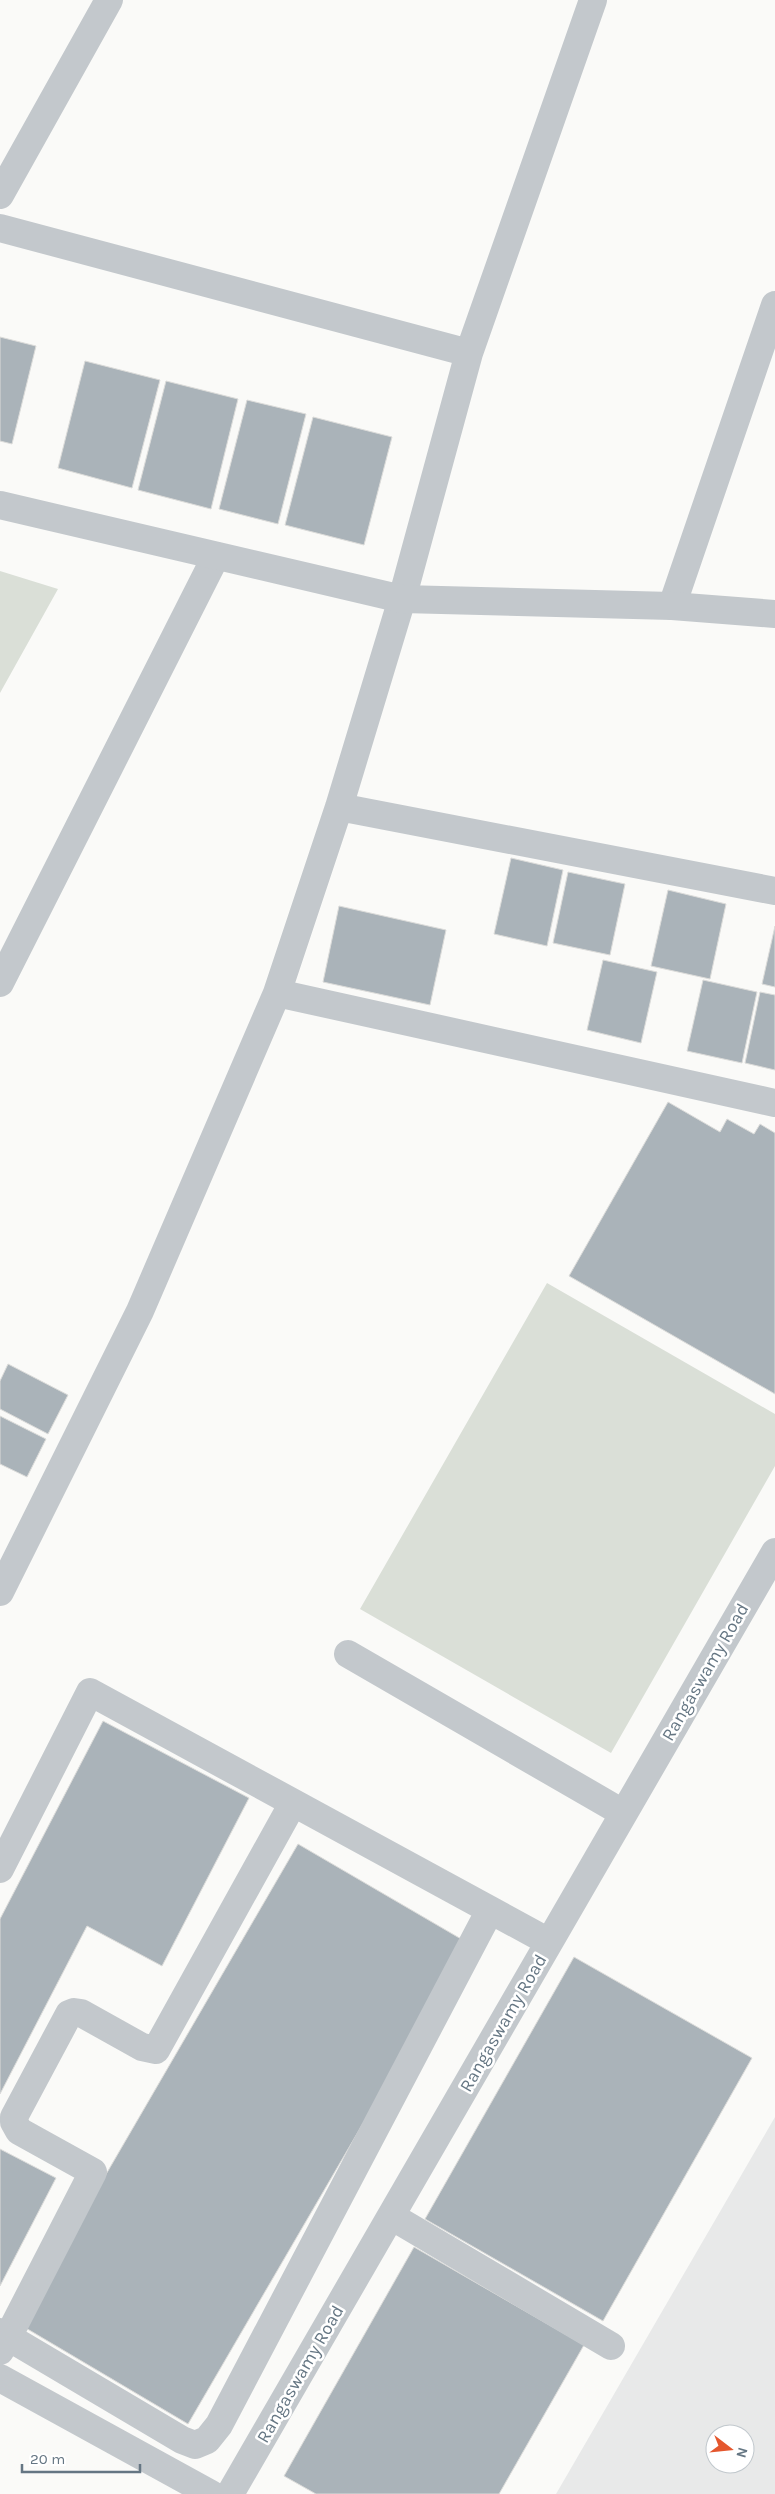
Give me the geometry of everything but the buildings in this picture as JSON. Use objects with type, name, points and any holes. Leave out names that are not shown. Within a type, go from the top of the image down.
[{"type":"street","points":[[0,195],[109,0]]},
{"type":"street","points":[[0,1592],[140,1311],[277,993],[338,807],[402,599],[469,353],[593,0]]},
{"type":"street","points":[[0,228],[469,353]]},
{"type":"street","points":[[672,606],[775,305]]},
{"type":"street","points":[[0,506],[402,599],[672,606],[775,614]]},
{"type":"street","points":[[0,984],[216,556]]},
{"type":"street","points":[[338,807],[775,891]]},
{"type":"street","points":[[277,993],[775,1103]]},
{"type":"street","name":"Rangaswamy Road","points":[[230,2494],[775,1552]]},
{"type":"street","points":[[348,1654],[624,1813]]},
{"type":"street","points":[[0,1869],[90,1692],[549,1942]]},
{"type":"street","points":[[293,1803],[160,2046],[156,2050],[149,2050],[81,2013],[74,2012],[69,2014],[14,2117],[14,2122],[19,2131],[93,2172],[3,2340],[182,2440],[195,2445],[207,2440],[218,2425],[490,1910]]},
{"type":"street","points":[[391,2216],[611,2346]]},
{"type":"street","points":[[0,2378],[211,2494]]},
{"type":"shaded area","points":[[0,571],[58,589],[0,693]]},
{"type":"shaded area","points":[[547,1283],[775,1414],[775,1466],[611,1753],[360,1609]]},
{"type":"shaded area","points":[[775,2117],[775,2494],[556,2494]]}]
